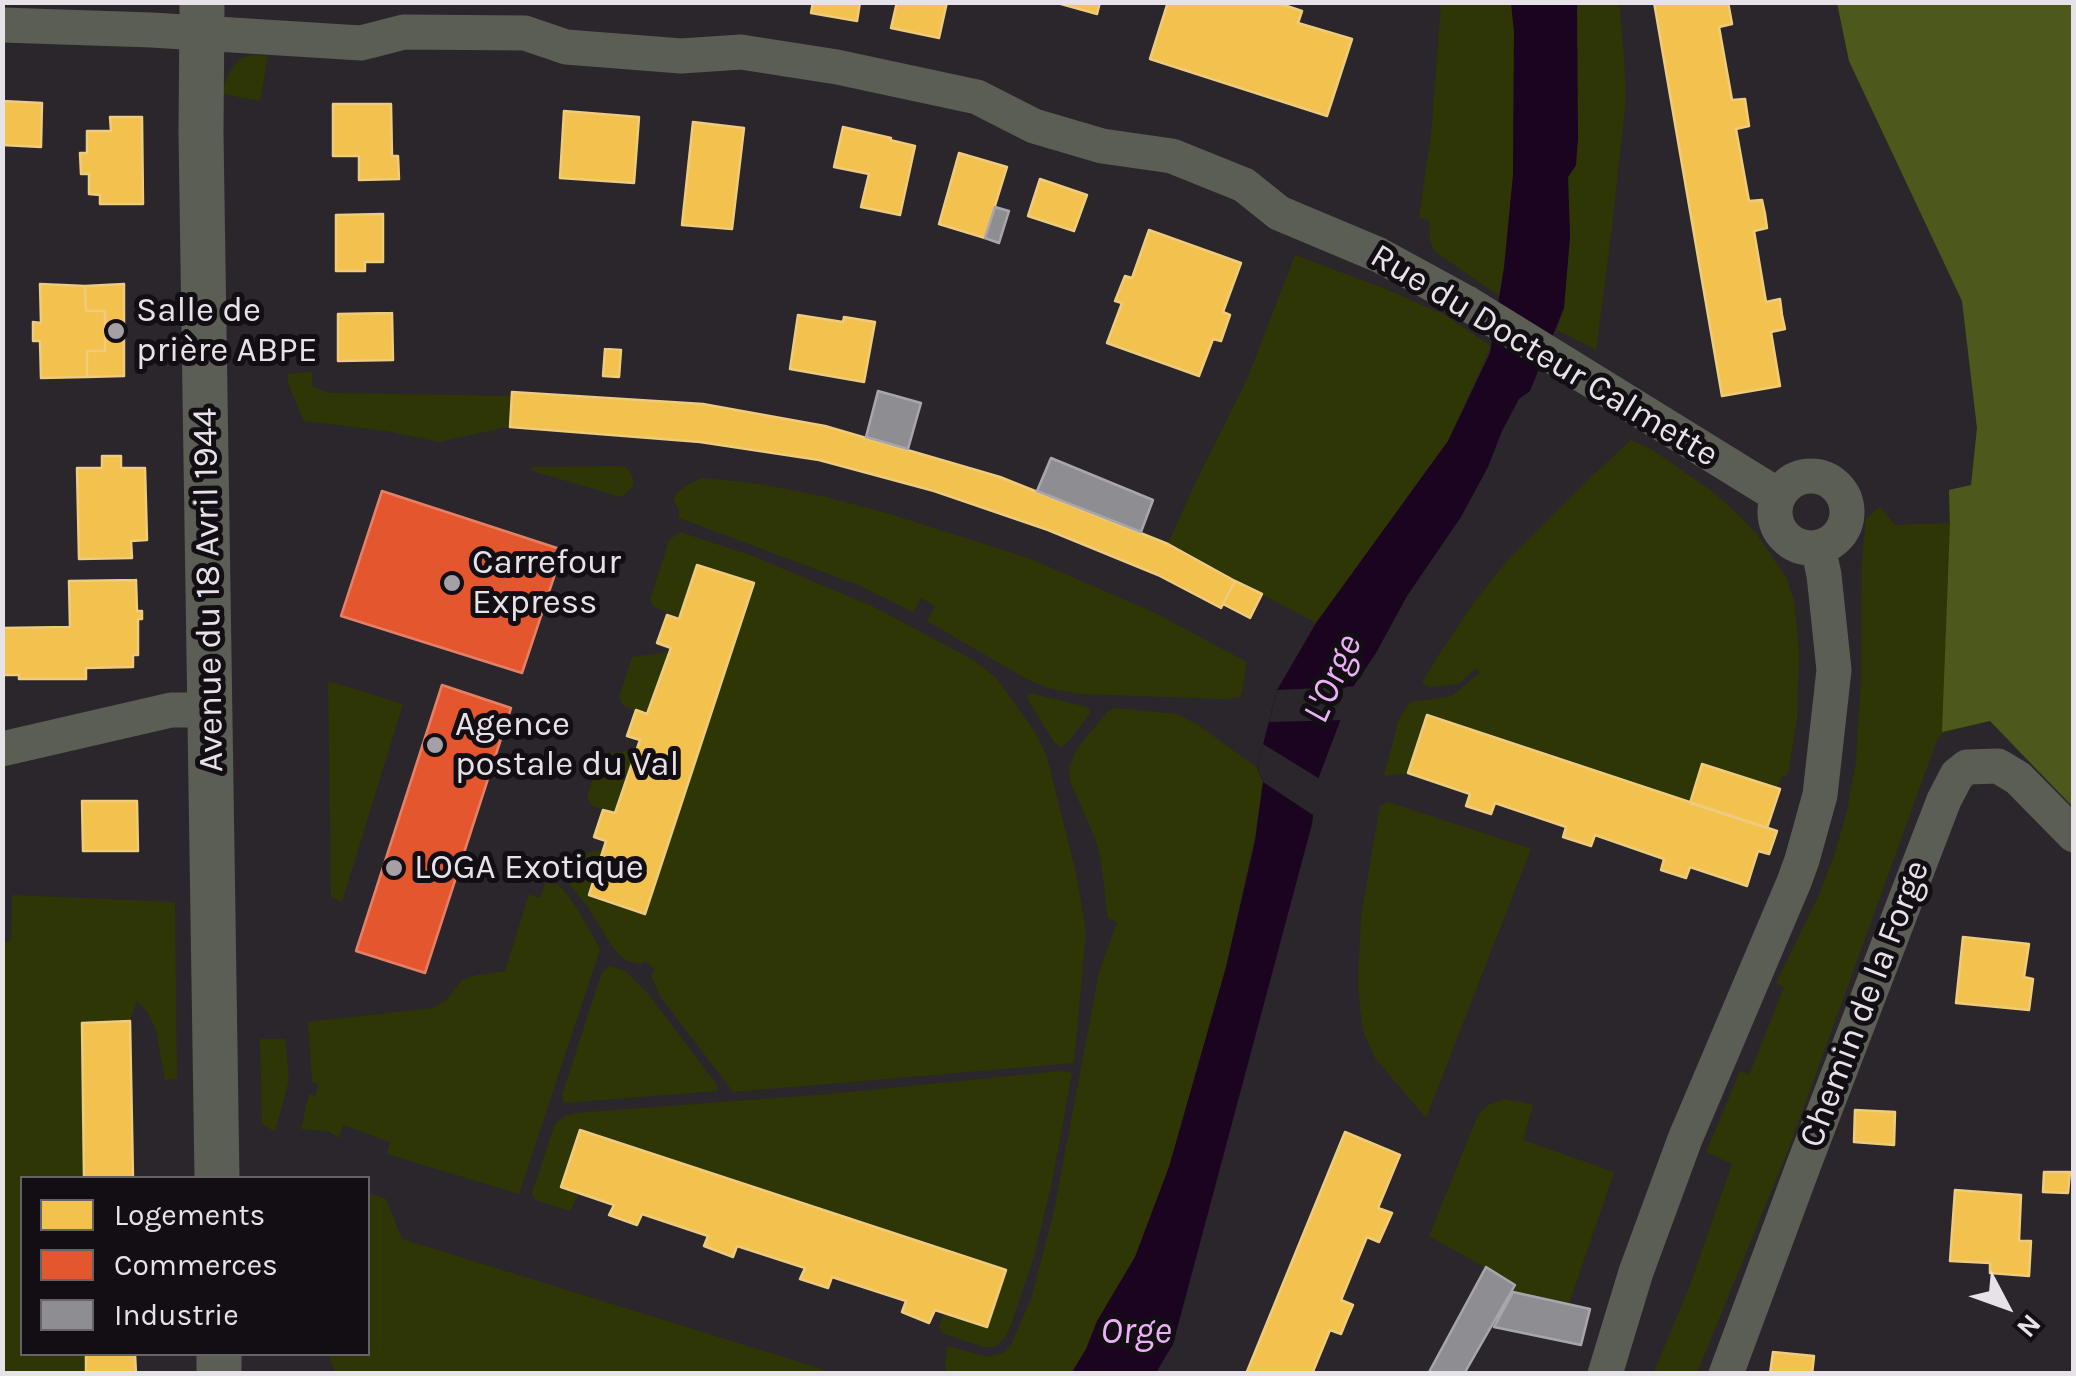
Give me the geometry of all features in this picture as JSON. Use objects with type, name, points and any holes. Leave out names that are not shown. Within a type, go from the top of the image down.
[{"type":"street","name":"Rue du Docteur Calmette","points":[[2,24],[152,30],[202,18],[361,44],[404,32],[526,33],[566,47],[681,56],[741,52],[977,96],[1034,126],[1102,146],[1172,156],[1244,185],[1278,214],[1379,254],[1465,302],[1779,496]]},
{"type":"street","name":"Avenue du 18 Avril 1944","points":[[202,18],[217,1176]]},
{"type":"street","points":[[1807,476],[1830,482],[1846,500],[1845,524],[1839,535],[1818,548],[1796,545],[1786,538],[1776,518],[1775,507],[1786,486],[1807,476]]},
{"type":"street","points":[[1605,1374],[1636,1272],[1685,1139],[1802,860],[1820,795],[1834,670],[1818,548]]},
{"type":"street","points":[[2,749],[171,710],[211,710]]},
{"type":"street","name":"Chemin de la Forge","points":[[1726,1374],[1880,964],[1957,774],[1968,767],[1998,766],[2018,778],[2074,835]]},
{"type":"green space","points":[[1441,3],[1511,3],[1513,175],[1499,296],[1437,253],[1430,239],[1429,220],[1419,218],[1432,125]]},
{"type":"green space","points":[[1577,3],[1619,3],[1624,56],[1626,98],[1596,350],[1557,330],[1564,307],[1570,236],[1568,177],[1576,165]]},
{"type":"green space","points":[[1837,3],[2073,3],[2073,807],[1990,721],[1942,733],[1789,1148],[1697,1373],[1653,1374],[1689,1288],[1732,1164],[1706,1152],[1740,1071],[1749,1075],[1784,987],[1776,983],[1818,897],[1847,811],[1856,761],[1866,518],[1880,507],[1895,525],[1949,523],[1949,490],[1971,485],[1977,428],[1962,301],[1849,61]]},
{"type":"green space","points":[[1837,3],[2073,3],[2073,807],[1990,721],[1942,732],[1949,490],[1971,485],[1977,428],[1962,301],[1849,61]]},
{"type":"green space","points":[[268,56],[260,101],[223,94],[232,68],[242,58]]},
{"type":"green space","points":[[1295,255],[1445,315],[1491,346],[1448,441],[1316,623],[1168,544],[1248,377]]},
{"type":"green space","points":[[312,372],[312,387],[331,393],[512,396],[511,426],[439,442],[304,421],[288,374]]},
{"type":"green space","points":[[1631,440],[1651,449],[1730,507],[1756,533],[1786,577],[1794,600],[1799,653],[1797,720],[1788,774],[1781,778],[1777,788],[1690,803],[1427,716],[1408,773],[1384,776],[1399,719],[1410,702],[1452,696],[1480,673],[1476,668],[1459,684],[1429,687],[1422,683],[1475,601],[1508,560]]},
{"type":"green space","points":[[532,467],[626,467],[632,475],[632,488],[621,497],[532,471]]},
{"type":"green space","points":[[702,478],[822,496],[1031,559],[1155,613],[1247,662],[1240,697],[1081,694],[1028,680],[927,621],[935,606],[921,598],[913,612],[858,585],[679,518],[673,499]]},
{"type":"green space","points":[[680,532],[750,555],[874,607],[975,661],[997,679],[1035,732],[1047,757],[1076,873],[1086,931],[1074,1063],[733,1092],[660,996],[651,976],[655,970],[646,961],[640,964],[625,960],[613,948],[588,907],[563,877],[568,857],[604,849],[614,813],[592,806],[587,797],[601,754],[635,750],[645,716],[623,705],[619,697],[632,657],[668,652],[679,617],[654,607],[650,600],[669,540]]},
{"type":"green space","points":[[328,681],[403,704],[342,902],[331,897]]},
{"type":"green space","points":[[1030,693],[1087,707],[1091,712],[1061,747],[1027,698]]},
{"type":"green space","points":[[1116,708],[1176,714],[1197,724],[1257,768],[1263,782],[1226,968],[1169,1167],[1135,1257],[1071,1373],[945,1374],[947,1346],[988,1357],[1003,1353],[1011,1345],[1031,1299],[1054,1211],[1099,972],[1117,922],[1108,918],[1096,841],[1070,781],[1069,767],[1077,749],[1107,712]]},
{"type":"green space","points":[[1388,802],[1531,849],[1426,1118],[1375,1058],[1364,1033],[1360,1010],[1361,916],[1380,806]]},
{"type":"green space","points":[[553,881],[576,907],[600,949],[519,1194],[387,1154],[390,1142],[343,1125],[339,1138],[328,1131],[301,1129],[309,1094],[316,1096],[318,1084],[312,1082],[308,1022],[433,1008],[446,1000],[462,980],[505,971],[529,894],[540,898],[546,882]]},
{"type":"green space","points":[[12,895],[175,902],[177,1079],[165,1080],[156,1030],[137,1001],[128,1027],[110,1040],[109,1176],[20,1176],[20,1356],[106,1356],[106,1373],[3,1373],[2,943],[11,941]]},
{"type":"green space","points":[[610,966],[625,971],[648,994],[717,1085],[717,1091],[564,1103],[562,1095],[602,972]]},
{"type":"green space","points":[[260,1039],[285,1039],[289,1080],[275,1132],[262,1124]]},
{"type":"green space","points":[[1060,1071],[1072,1073],[1052,1181],[1035,1253],[1013,1319],[1006,1336],[995,1347],[944,1334],[939,1327],[944,1313],[579,1193],[570,1211],[535,1200],[532,1193],[555,1124],[575,1113],[830,1094]]},
{"type":"green space","points":[[1505,1099],[1533,1105],[1523,1140],[1614,1172],[1569,1304],[1513,1292],[1514,1284],[1429,1236],[1478,1115],[1488,1105]]},
{"type":"green space","points":[[370,1194],[386,1199],[402,1239],[835,1373],[336,1373],[329,1356],[370,1356]]},
{"type":"water","name":"Orge","points":[[1511,3],[1577,3],[1578,139],[1576,165],[1568,177],[1570,236],[1564,308],[1530,391],[1519,399],[1461,517],[1407,596],[1353,687],[1317,782],[1312,824],[1173,1344],[1156,1373],[1071,1374],[1135,1257],[1169,1167],[1226,967],[1255,841],[1263,782],[1257,768],[1277,690],[1316,623],[1448,441],[1490,353],[1513,175]]},
{"type":"pier","points":[[1360,686],[1346,720],[1269,722],[1277,690]]},
{"type":"pier","points":[[1263,744],[1323,781],[1313,815],[1263,782],[1257,768]]},
{"type":"building: Logements","points":[[813,2],[860,2],[857,21],[811,13]]},
{"type":"building: Logements","points":[[897,2],[947,2],[939,38],[891,28]]},
{"type":"building: Logements","points":[[1054,2],[1100,2],[1097,14]]},
{"type":"building: Logements","points":[[1168,2],[1275,2],[1302,11],[1298,23],[1352,39],[1327,116],[1150,59]]},
{"type":"building: Logements","points":[[1654,2],[1728,2],[1732,24],[1719,27],[1732,100],[1745,99],[1749,126],[1736,129],[1749,201],[1762,200],[1765,214],[1767,228],[1754,231],[1766,302],[1780,299],[1785,329],[1771,332],[1780,386],[1722,396]]},
{"type":"building: Logements","points":[[2,101],[42,103],[41,147],[2,145]]},
{"type":"building: Logements","points":[[333,104],[391,104],[392,156],[398,156],[399,179],[359,180],[359,156],[333,156]]},
{"type":"building: Logements","points":[[564,111],[639,117],[634,183],[560,178]]},
{"type":"building: Logements","points":[[110,117],[142,117],[143,204],[100,204],[100,195],[89,194],[89,174],[81,174],[80,153],[87,153],[87,131],[111,131]]},
{"type":"building: Logements","points":[[693,122],[744,128],[732,229],[682,225]]},
{"type":"building: Logements","points":[[843,127],[915,146],[900,215],[861,207],[869,174],[834,167]]},
{"type":"building: Logements","points":[[959,153],[1007,167],[985,238],[939,224]]},
{"type":"building: Logements","points":[[1040,179],[1087,195],[1074,231],[1028,216]]},
{"type":"building: Logements","points":[[383,214],[383,262],[365,262],[365,271],[336,271],[336,215]]},
{"type":"building: Logements","points":[[1149,230],[1241,263],[1223,312],[1230,315],[1221,341],[1213,339],[1199,376],[1107,343],[1122,303],[1115,301],[1125,276],[1132,278]]},
{"type":"building: Logements","points":[[40,284],[85,286],[86,311],[105,311],[105,351],[87,351],[87,377],[41,378],[40,341],[33,341],[33,322],[41,323]]},
{"type":"building: Logements","points":[[124,284],[124,376],[87,377],[87,351],[105,351],[105,311],[86,311],[85,286]]},
{"type":"building: Logements","points":[[392,313],[393,360],[338,361],[338,314]]},
{"type":"building: Logements","points":[[798,315],[875,322],[864,382],[790,369]]},
{"type":"building: Logements","points":[[605,349],[621,350],[619,377],[603,376]]},
{"type":"building: Logements","points":[[512,392],[703,404],[825,426],[1000,477],[1168,544],[1235,581],[1221,608],[1158,575],[1048,530],[934,491],[819,460],[700,442],[510,427]]},
{"type":"building: Logements","points":[[102,456],[121,456],[121,468],[145,468],[147,540],[131,541],[132,558],[79,559],[77,468],[102,468]]},
{"type":"building: Logements","points":[[697,565],[754,583],[645,914],[589,895],[606,841],[594,837],[603,810],[615,813],[640,740],[627,736],[636,710],[647,714],[671,648],[657,643],[667,615],[679,619]]},
{"type":"building: Logements","points":[[136,580],[137,611],[142,611],[142,619],[138,619],[138,655],[133,655],[133,667],[86,668],[86,679],[19,679],[19,675],[2,675],[2,628],[70,627],[69,581]]},
{"type":"building: Logements","points":[[1235,581],[1262,594],[1250,618],[1223,604]]},
{"type":"building: Logements","points":[[1427,715],[1777,831],[1769,854],[1758,851],[1747,886],[1690,867],[1686,878],[1661,870],[1664,859],[1595,835],[1591,846],[1563,837],[1566,827],[1495,803],[1491,814],[1466,806],[1470,794],[1408,773]]},
{"type":"building: Logements","points":[[1702,764],[1780,789],[1767,828],[1690,803]]},
{"type":"building: Logements","points":[[82,801],[137,801],[138,851],[83,851]]},
{"type":"building: Logements","points":[[1963,937],[2029,944],[2024,977],[2033,979],[2029,1010],[1956,1003]]},
{"type":"building: Logements","points":[[130,1021],[133,1176],[84,1176],[82,1023]]},
{"type":"building: Logements","points":[[1855,1110],[1895,1112],[1894,1145],[1854,1142]]},
{"type":"building: Logements","points":[[580,1130],[1006,1270],[987,1327],[935,1310],[929,1323],[902,1312],[906,1301],[832,1277],[828,1288],[800,1279],[805,1268],[737,1246],[733,1257],[704,1246],[708,1236],[642,1214],[637,1225],[609,1215],[614,1205],[561,1187]]},
{"type":"building: Logements","points":[[1345,1132],[1400,1155],[1378,1208],[1392,1213],[1379,1242],[1367,1237],[1341,1300],[1353,1305],[1341,1334],[1330,1330],[1312,1374],[1246,1374]]},
{"type":"building: Logements","points":[[2044,1172],[2070,1172],[2068,1193],[2043,1192]]},
{"type":"building: Logements","points":[[1955,1190],[2021,1195],[2019,1241],[2031,1241],[2029,1276],[1990,1273],[1990,1263],[1950,1261]]},
{"type":"building: Logements","points":[[1773,1352],[1814,1356],[1812,1374],[1770,1374]]},
{"type":"building: Logements","points":[[86,1356],[135,1356],[136,1374],[86,1374]]},
{"type":"building: Commerces","name":"Carrefour Express","points":[[382,491],[563,550],[522,673],[341,616]]},
{"type":"building: Commerces","points":[[442,685],[511,708],[425,973],[356,951]]},
{"type":"building: Industrie","points":[[995,207],[1009,211],[999,243],[985,238]]},
{"type":"building: Industrie","points":[[878,391],[921,403],[908,449],[866,437]]},
{"type":"building: Industrie","points":[[1051,458],[1153,500],[1141,532],[1037,491]]},
{"type":"building: Industrie","points":[[1486,1267],[1515,1285],[1464,1374],[1428,1374]]},
{"type":"building: Industrie","points":[[1513,1292],[1590,1309],[1581,1345],[1494,1327]]},
{"type":"place","name":"Salle de prière ABPE","points":[[116,331]]},
{"type":"place","name":"Carrefour Express","points":[[452,583]]},
{"type":"place","name":"Agence postale du Val","points":[[435,745]]},
{"type":"place","name":"LOGA Exotique","points":[[394,868]]},
{"type":"water label","name":"L'Orge","points":[[1333,679]]}]
